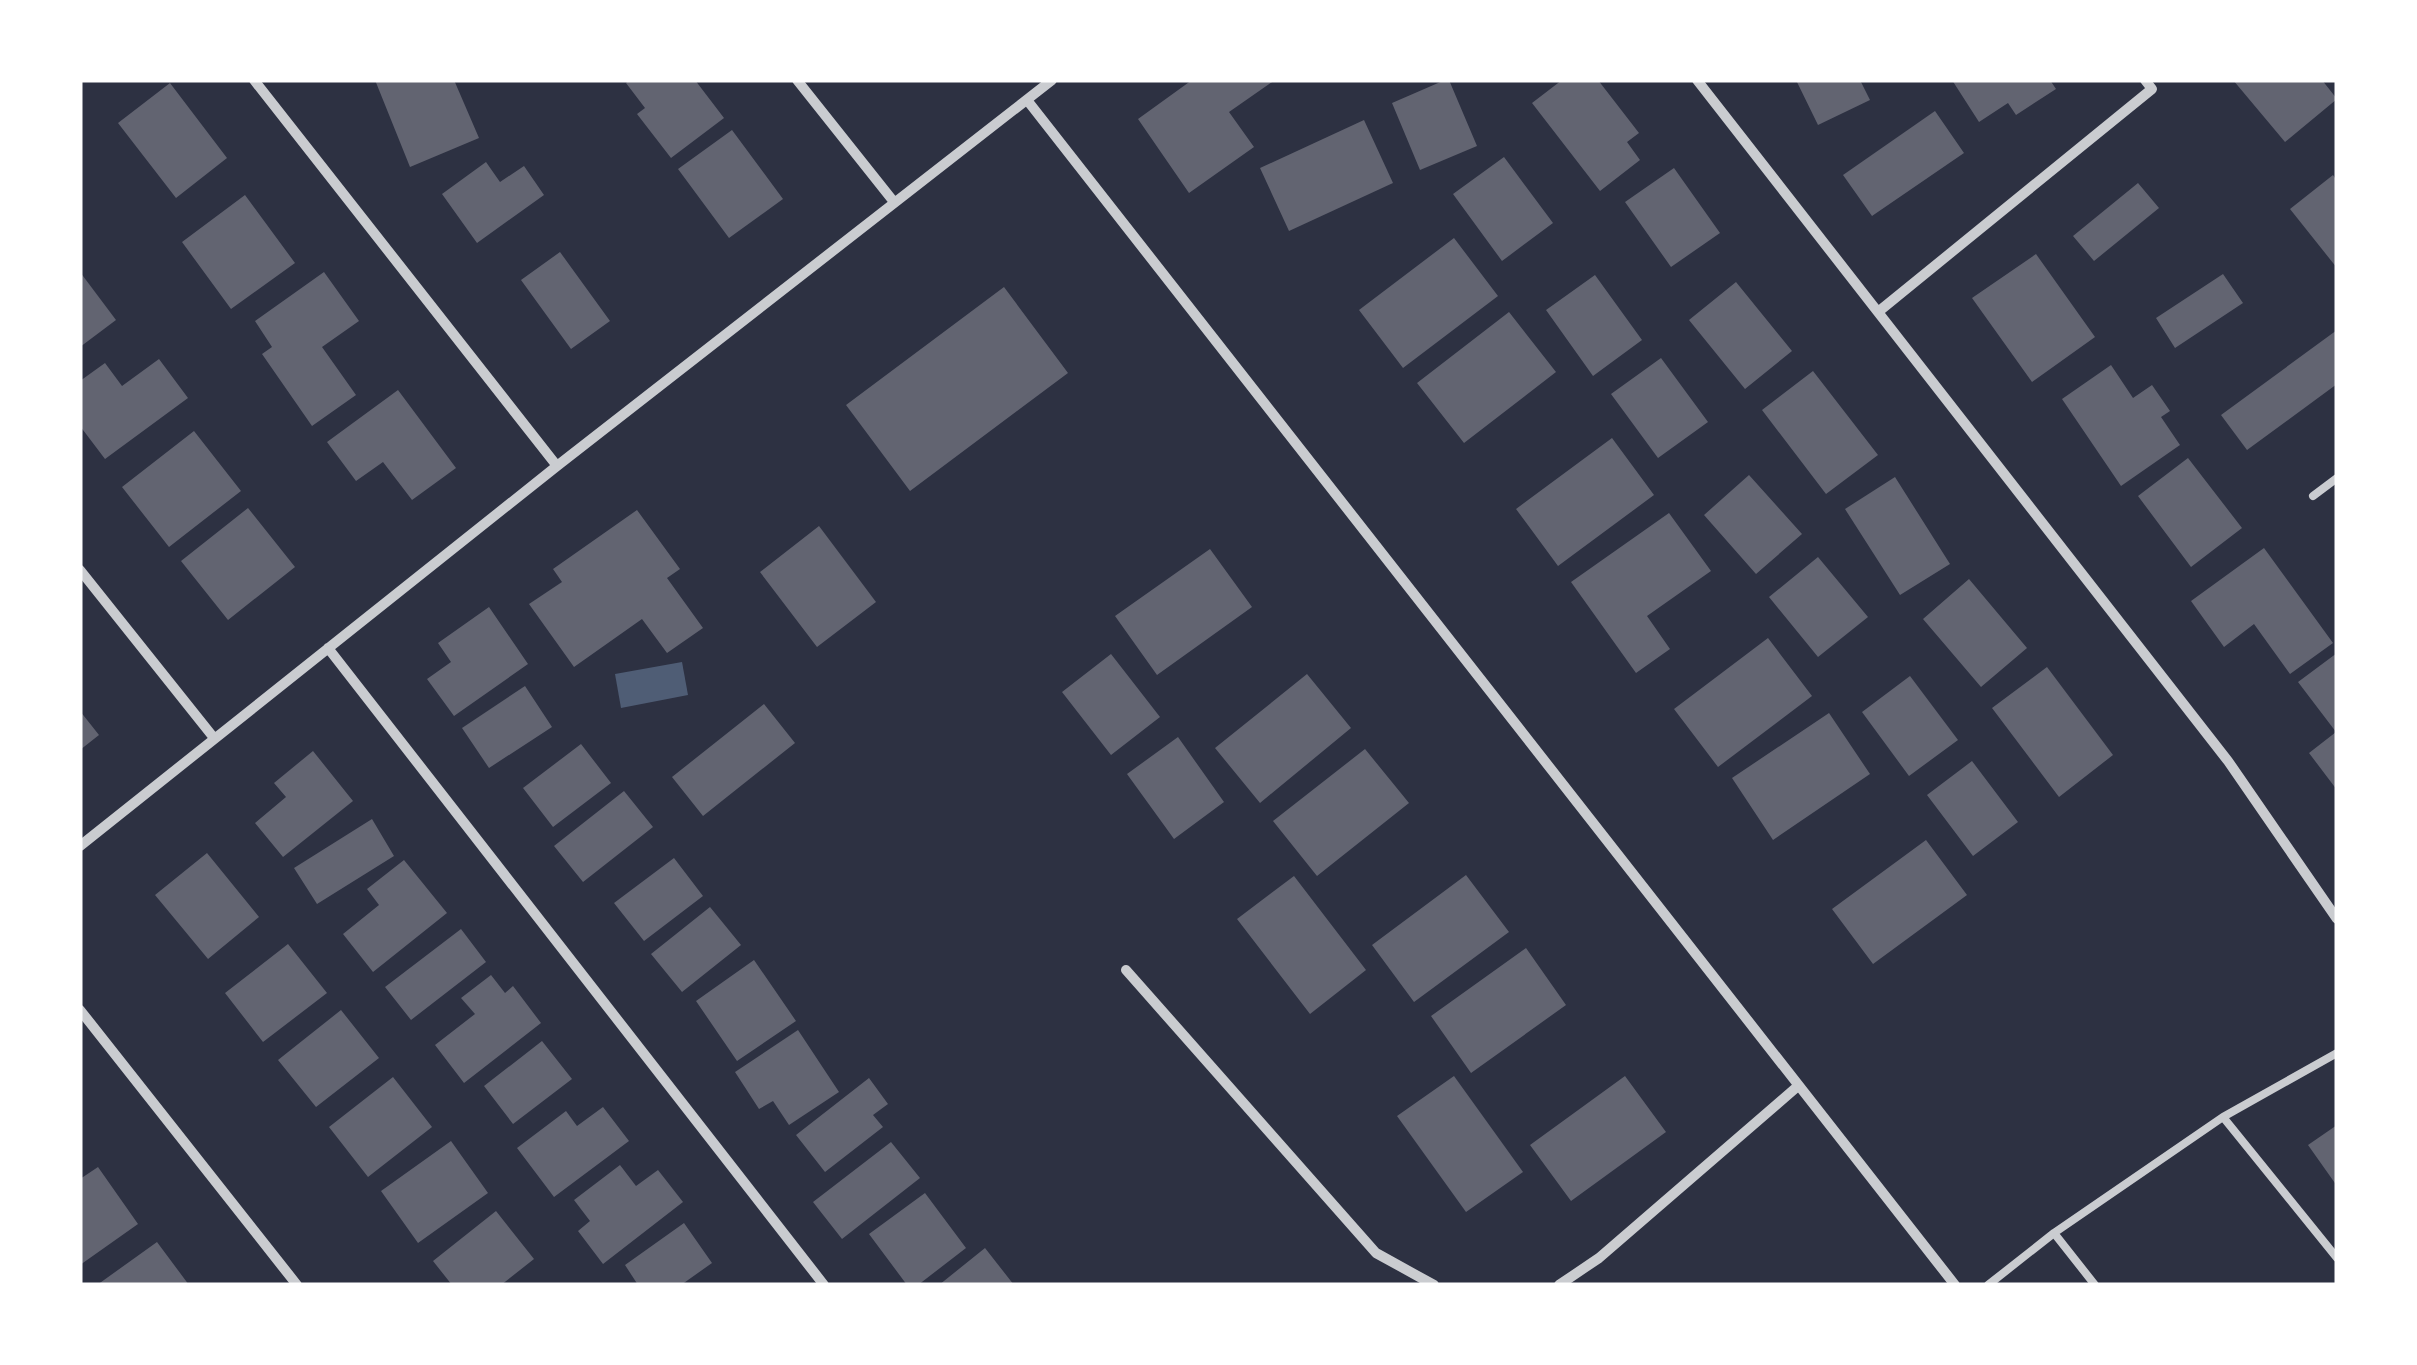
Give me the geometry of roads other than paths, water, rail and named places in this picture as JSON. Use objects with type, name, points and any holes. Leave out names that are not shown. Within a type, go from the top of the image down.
[{"type":"street","points":[[254,80],[557,466]]},
{"type":"street","points":[[797,80],[894,202]]},
{"type":"street","points":[[80,846],[557,466],[1052,80]]},
{"type":"street","points":[[1697,80],[2228,760],[2337,919]]},
{"type":"street","points":[[1878,312],[2152,89],[2145,80]]},
{"type":"street","points":[[1027,100],[1955,1285]]},
{"type":"street","points":[[80,570],[214,738]]},
{"type":"street","points":[[328,648],[824,1285]]},
{"type":"street","points":[[1126,970],[1376,1253],[1434,1285]]},
{"type":"street","points":[[80,1010],[297,1285]]},
{"type":"street","points":[[1559,1285],[1599,1258],[1798,1086]]},
{"type":"lane","points":[[2314,496],[2337,478]]},
{"type":"lane","points":[[1988,1285],[2054,1233],[2223,1117],[2337,1053]]},
{"type":"lane","points":[[2223,1117],[2337,1258]]},
{"type":"lane","points":[[2054,1233],[2096,1285]]},
{"type":"water","points":[[682,662],[688,695],[621,708],[615,674]]}]
